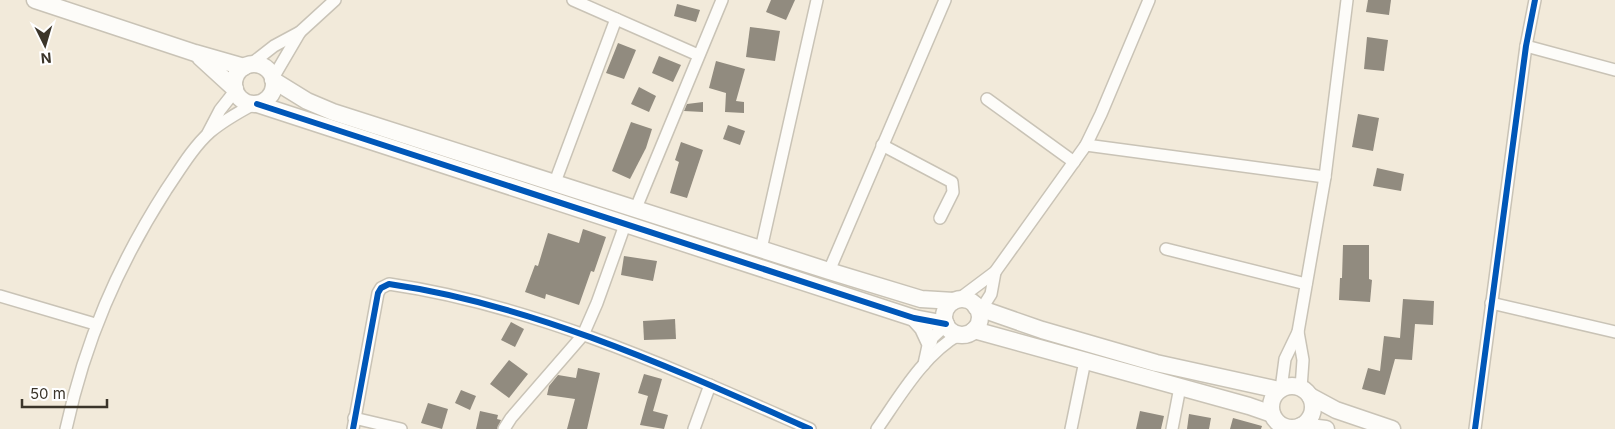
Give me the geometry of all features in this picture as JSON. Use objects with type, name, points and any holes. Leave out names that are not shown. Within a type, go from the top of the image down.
[{"type":"street","points":[[35,0],[194,53],[248,66],[264,67],[273,79],[307,101],[333,112],[829,271],[922,299],[972,302],[980,309],[1042,330],[1206,376],[1280,390],[1291,386],[1336,410],[1392,429]]},
{"type":"street","points":[[66,429],[75,388],[95,324],[122,265],[151,213],[177,173],[208,133],[220,110],[235,90],[236,76],[274,46],[300,32],[335,0]]},
{"type":"street","points":[[573,0],[698,55]]},
{"type":"street","points":[[636,208],[722,0]]},
{"type":"street","points":[[761,249],[817,0]]},
{"type":"street","points":[[829,271],[945,0]]},
{"type":"street","points":[[1149,0],[1086,145],[995,272],[956,300],[945,311],[946,324],[952,331],[967,332],[1180,387],[1277,422],[1298,427],[1326,429]]},
{"type":"street","points":[[1277,422],[1272,401],[1280,390],[1285,359],[1298,332],[1325,177],[1346,0]]},
{"type":"street","points":[[1475,429],[1526,46],[1535,0]]},
{"type":"street","points":[[555,182],[616,19]]},
{"type":"street","points":[[208,133],[268,98],[274,86],[273,79],[300,32]]},
{"type":"street","points":[[1526,46],[1615,70]]},
{"type":"street","points":[[194,53],[235,90],[243,100],[626,222],[914,318],[946,324]]},
{"type":"street","points":[[987,99],[1074,162]]},
{"type":"street","points":[[882,145],[952,182],[953,192],[940,218]]},
{"type":"street","points":[[1086,145],[1325,177]]},
{"type":"street","points":[[504,429],[511,418],[583,335],[597,303],[626,222]]},
{"type":"street","points":[[1166,249],[1306,284]]},
{"type":"street","points":[[877,429],[924,364],[942,346],[967,332],[979,322],[980,309],[993,287],[995,272]]},
{"type":"street","points":[[401,429],[353,423],[378,293],[385,285],[394,284],[496,305],[583,335],[710,385],[810,429]]},
{"type":"street","points":[[0,296],[95,324]]},
{"type":"street","points":[[1491,303],[1615,332]]},
{"type":"street","points":[[914,318],[923,328],[929,341]]},
{"type":"street","points":[[924,364],[929,341],[946,324]]},
{"type":"street","points":[[1298,332],[1303,360],[1305,392],[1312,413],[1298,427]]},
{"type":"street","points":[[1071,429],[1085,361]]},
{"type":"street","points":[[694,429],[710,385]]},
{"type":"street","points":[[1172,429],[1180,387]]},
{"type":"building","points":[[771,0],[795,0],[786,20],[766,12]]},
{"type":"building","points":[[1368,0],[1391,0],[1389,15],[1366,12]]},
{"type":"building","points":[[677,4],[700,10],[696,22],[674,16]]},
{"type":"building","points":[[750,27],[780,31],[775,61],[746,57]]},
{"type":"building","points":[[1367,37],[1388,40],[1384,71],[1364,69]]},
{"type":"building","points":[[618,43],[636,50],[624,79],[606,73]]},
{"type":"building","points":[[659,56],[681,65],[673,82],[652,73]]},
{"type":"building","points":[[716,61],[745,69],[736,101],[744,102],[744,113],[725,112],[726,93],[709,88]]},
{"type":"building","points":[[639,87],[656,96],[649,112],[631,104]]},
{"type":"building","points":[[703,102],[703,112],[684,111],[687,104]]},
{"type":"building","points":[[1358,114],[1379,118],[1373,151],[1352,147]]},
{"type":"building","points":[[631,122],[652,129],[646,148],[630,179],[612,171]]},
{"type":"building","points":[[728,125],[745,131],[740,145],[723,139]]},
{"type":"building","points":[[681,142],[703,150],[687,198],[670,193],[679,162],[675,160]]},
{"type":"building","points":[[1377,168],[1404,174],[1401,191],[1373,186]]},
{"type":"building","points":[[583,229],[606,237],[594,272],[591,271],[579,305],[546,294],[545,299],[525,292],[535,265],[538,266],[548,233],[579,243]]},
{"type":"building","points":[[1343,245],[1369,245],[1369,279],[1372,280],[1370,302],[1339,300]]},
{"type":"building","points":[[624,256],[657,261],[653,281],[621,275]]},
{"type":"building","points":[[1403,299],[1434,301],[1433,325],[1415,324],[1412,360],[1395,359],[1385,395],[1362,389],[1368,368],[1380,371],[1384,336],[1400,338]]},
{"type":"building","points":[[675,319],[676,339],[644,340],[643,321]]},
{"type":"building","points":[[511,322],[524,329],[515,347],[501,340]]},
{"type":"building","points":[[509,360],[528,374],[509,398],[490,384]]},
{"type":"building","points":[[578,368],[600,373],[587,429],[567,429],[575,399],[547,395],[549,386],[558,375],[576,378]]},
{"type":"building","points":[[644,374],[662,379],[653,411],[668,415],[664,429],[640,425],[648,396],[638,393]]},
{"type":"building","points":[[461,390],[476,396],[470,410],[455,403]]},
{"type":"building","points":[[428,403],[448,409],[442,429],[421,423]]},
{"type":"building","points":[[480,411],[498,415],[497,419],[501,420],[497,429],[476,429]]},
{"type":"building","points":[[1140,411],[1164,416],[1161,429],[1136,429]]},
{"type":"building","points":[[1189,414],[1211,418],[1209,429],[1187,429]]},
{"type":"building","points":[[1233,418],[1262,426],[1261,429],[1230,429]]},
{"type":"cycle path","points":[[1475,429],[1526,46],[1535,0]]},
{"type":"cycle path","points":[[257,104],[914,318],[946,324]]},
{"type":"cycle path","points":[[353,429],[378,293],[381,288],[389,284],[444,294],[498,307],[604,342],[708,384],[810,429]]}]
